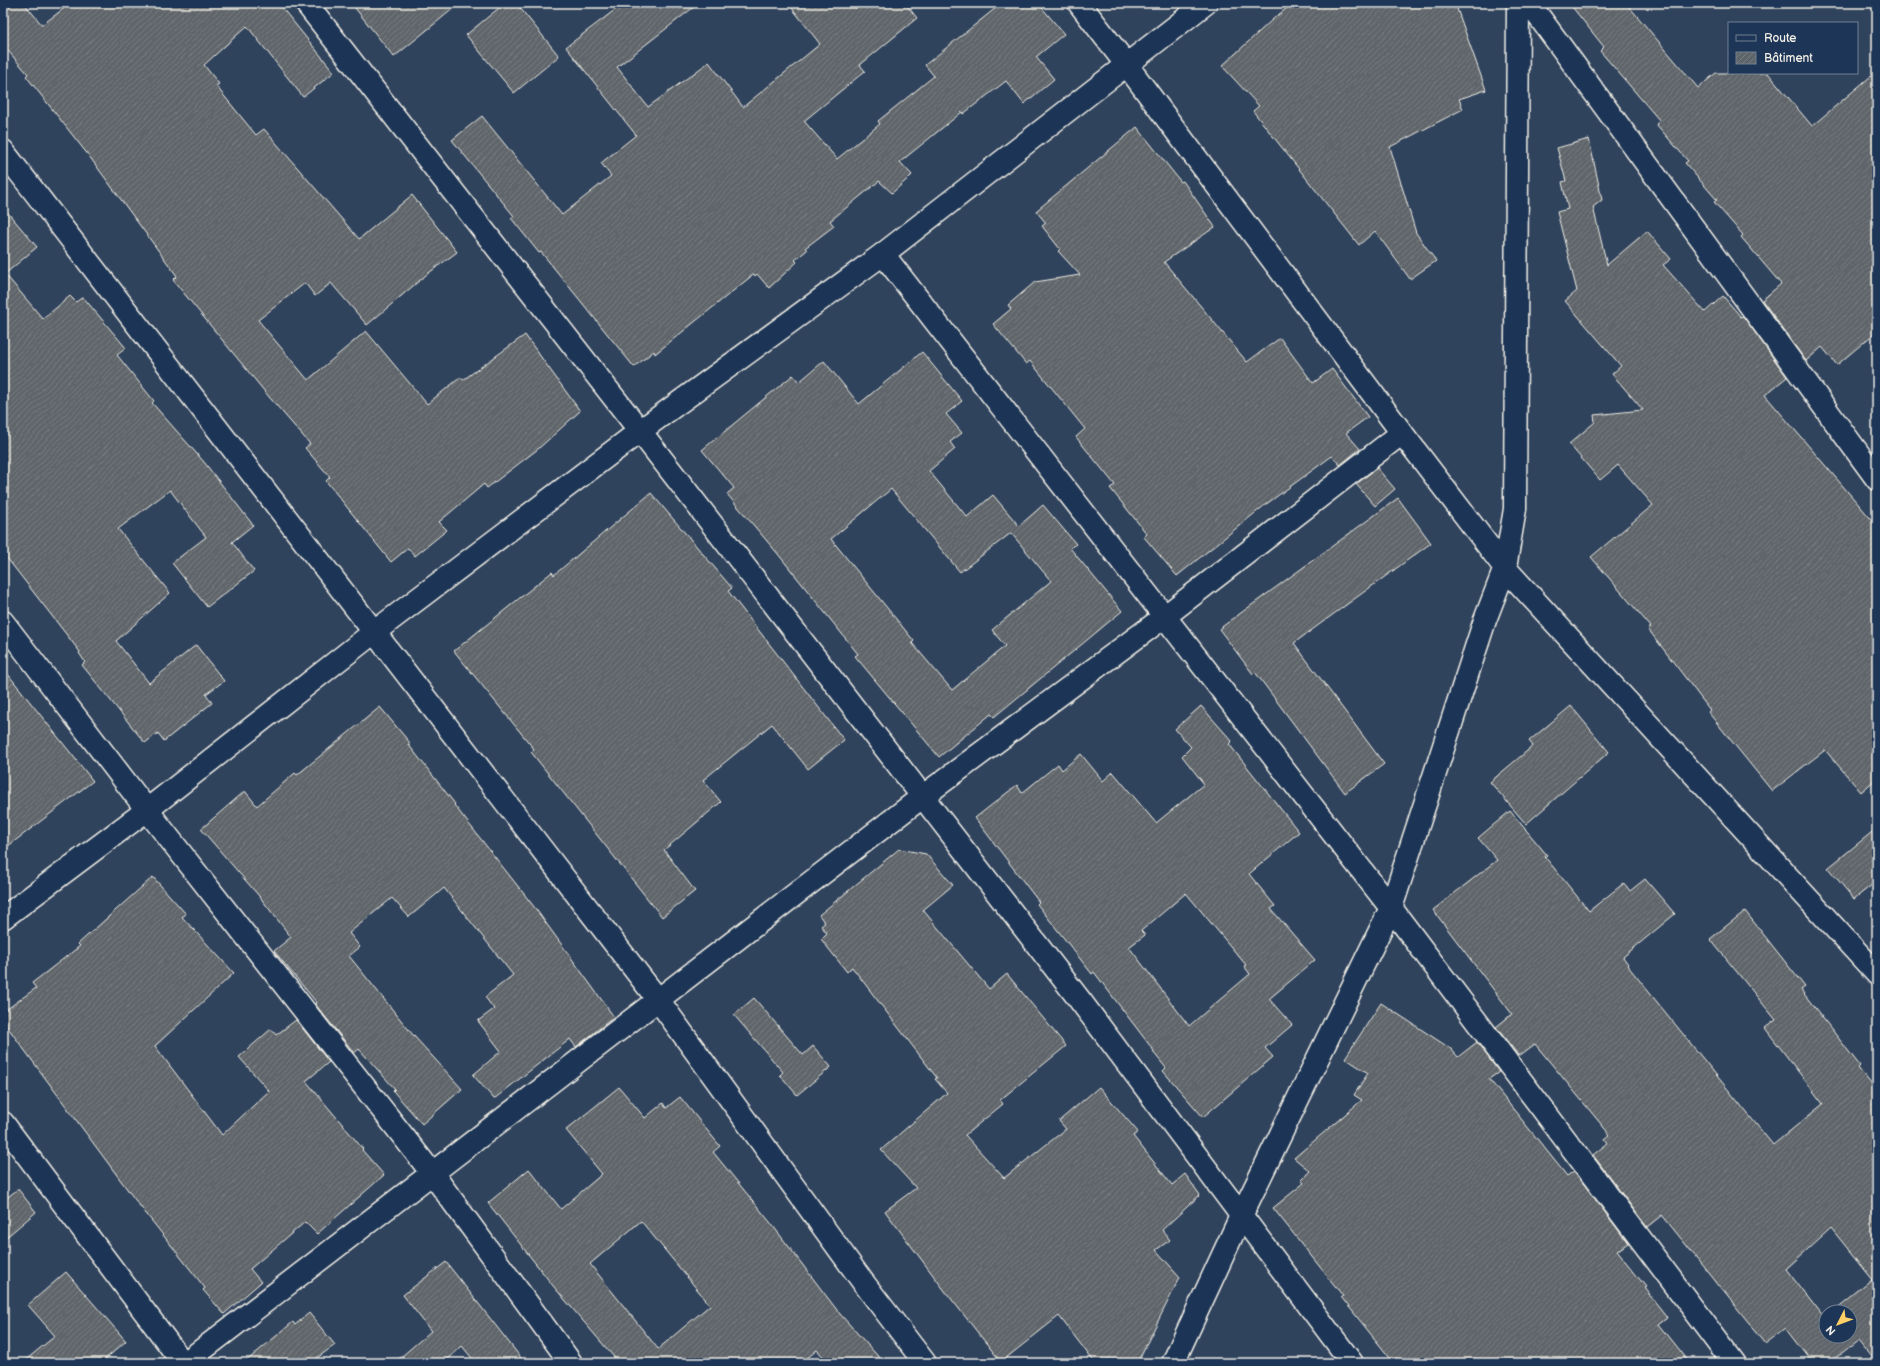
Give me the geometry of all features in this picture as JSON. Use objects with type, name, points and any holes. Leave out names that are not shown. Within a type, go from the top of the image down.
[{"type":"street","points":[[306,3],[640,431],[1079,999],[1352,1363]]},
{"type":"street","points":[[1079,3],[1504,568],[1877,974]]},
{"type":"street","points":[[3,918],[147,810],[373,633],[640,431],[883,254],[1206,3]]},
{"type":"street","points":[[1173,1363],[1241,1216],[1390,908],[1485,620],[1504,568],[1515,509],[1518,3]]},
{"type":"street","points":[[1529,3],[1877,479]]},
{"type":"street","points":[[3,151],[373,633],[659,1001],[863,1282],[925,1363]]},
{"type":"street","points":[[883,254],[1390,908],[1734,1363]]},
{"type":"street","points":[[3,1123],[184,1363],[659,1001],[922,797],[1164,617],[1402,433]]},
{"type":"street","points":[[3,622],[147,810],[432,1173],[572,1363]]},
{"type":"building","points":[[3,3],[24,3],[42,25],[71,3],[278,3],[334,72],[303,97],[247,26],[204,65],[219,84],[216,86],[256,135],[264,129],[359,239],[412,195],[457,252],[426,275],[367,325],[331,283],[315,296],[305,283],[258,320],[308,380],[366,331],[427,404],[461,377],[463,380],[525,335],[580,411],[538,449],[487,488],[484,484],[439,522],[447,530],[415,556],[408,548],[391,562],[326,481],[330,477],[305,448],[310,444],[270,398],[173,280],[177,276],[89,156],[26,76],[28,74],[3,45]]},
{"type":"building","points":[[351,3],[460,3],[394,57]]},
{"type":"building","points":[[505,3],[516,3],[559,56],[514,93],[466,35]]},
{"type":"building","points":[[624,3],[699,3],[617,67],[648,107],[709,62],[743,107],[820,44],[788,3],[905,3],[917,18],[860,65],[865,71],[804,121],[837,159],[880,124],[878,121],[934,76],[925,65],[1002,3],[1038,3],[1064,34],[1036,57],[1054,79],[1024,104],[1006,81],[963,114],[962,112],[900,162],[912,175],[892,193],[879,181],[830,221],[834,226],[805,248],[807,250],[795,260],[797,262],[769,288],[757,274],[755,276],[754,274],[655,354],[654,351],[634,367],[541,252],[539,253],[511,218],[514,216],[452,140],[482,116],[562,215],[611,176],[601,163],[636,135],[566,47]]},
{"type":"building","points":[[1293,3],[1455,3],[1486,90],[1459,99],[1463,109],[1390,147],[1416,233],[1436,261],[1410,279],[1375,231],[1359,245],[1253,111],[1259,106],[1222,66],[1272,20]]},
{"type":"building","points":[[1569,3],[1626,3],[1698,88],[1716,73],[1769,74],[1812,126],[1877,71],[1877,331],[1837,365],[1822,347],[1806,361],[1762,300],[1781,284],[1741,237],[1743,235],[1714,202],[1717,200],[1685,163],[1688,161],[1656,124],[1660,121],[1600,51],[1604,47]]},
{"type":"building","points":[[1137,127],[1181,182],[1183,181],[1215,227],[1164,262],[1247,362],[1280,338],[1313,383],[1332,369],[1368,417],[1346,433],[1360,449],[1340,465],[1332,456],[1265,505],[1177,576],[1144,537],[1147,534],[1110,488],[1115,485],[1076,437],[1085,429],[1030,361],[1026,364],[993,324],[1011,309],[1008,305],[1035,282],[1080,275],[1058,251],[1060,249],[1042,226],[1046,223],[1036,211]]},
{"type":"building","points":[[1589,139],[1602,200],[1593,207],[1607,265],[1647,231],[1671,259],[1663,265],[1705,312],[1723,296],[1741,317],[1743,316],[1787,377],[1765,395],[1877,526],[1877,778],[1861,792],[1825,750],[1772,791],[1708,712],[1710,710],[1648,629],[1651,627],[1591,557],[1653,505],[1618,465],[1600,480],[1569,444],[1595,422],[1594,415],[1643,410],[1612,374],[1621,366],[1565,301],[1577,291],[1557,212],[1568,209],[1562,182],[1566,181],[1557,148]]},
{"type":"building","points":[[3,207],[37,247],[5,274],[43,319],[70,296],[76,302],[83,297],[126,348],[117,355],[154,401],[152,403],[204,462],[253,525],[232,542],[254,571],[207,607],[172,563],[206,537],[170,490],[118,529],[170,593],[116,641],[149,683],[196,645],[224,681],[206,694],[212,703],[164,741],[158,733],[145,743],[82,665],[85,662],[79,653],[80,652],[3,553]]},
{"type":"building","points":[[922,352],[962,401],[946,414],[962,433],[950,442],[955,449],[929,471],[967,517],[993,495],[1019,526],[1043,505],[1076,544],[1070,548],[1122,611],[994,717],[991,714],[939,757],[855,656],[858,654],[778,554],[727,494],[734,488],[702,450],[793,375],[799,382],[824,361],[859,404]],"holes":[[[891,489],[960,572],[1011,533],[1051,581],[992,630],[1005,646],[952,690],[912,643],[914,641],[831,539]]]},
{"type":"building","points":[[1377,468],[1395,489],[1375,506],[1356,484]]},
{"type":"building","points":[[651,493],[732,588],[728,591],[844,740],[808,769],[772,724],[703,780],[721,802],[664,850],[695,891],[662,917],[531,752],[534,749],[454,651],[552,572],[554,575]]},
{"type":"building","points":[[1398,498],[1431,543],[1294,643],[1384,764],[1345,793],[1255,672],[1253,674],[1219,629]]},
{"type":"building","points":[[3,668],[93,781],[3,850]]},
{"type":"building","points":[[1201,706],[1232,741],[1229,744],[1299,832],[1249,874],[1275,906],[1271,909],[1315,960],[1269,999],[1292,1025],[1265,1048],[1273,1057],[1203,1117],[1163,1071],[1166,1068],[1153,1052],[1154,1051],[1094,972],[1092,974],[1037,904],[1039,902],[975,818],[1017,785],[1022,793],[1058,764],[1062,770],[1081,754],[1103,781],[1113,772],[1156,823],[1204,784],[1182,756],[1191,747],[1175,729]],"holes":[[[1186,893],[1246,965],[1244,966],[1250,974],[1189,1026],[1129,947],[1145,935],[1141,931]]]},
{"type":"building","points":[[1571,706],[1609,752],[1526,824],[1490,782],[1533,746],[1529,741]]},
{"type":"building","points":[[380,707],[410,743],[408,744],[455,804],[454,805],[535,908],[614,1017],[576,1047],[570,1039],[494,1099],[473,1075],[501,1051],[478,1021],[494,1009],[485,997],[513,975],[444,888],[409,917],[392,898],[349,933],[360,947],[349,956],[413,1035],[462,1089],[422,1124],[393,1091],[395,1089],[359,1049],[354,1053],[315,1004],[317,1003],[274,951],[291,937],[259,896],[201,829],[245,791],[257,806],[295,773],[297,775]]},
{"type":"building","points":[[1510,811],[1547,855],[1545,857],[1589,911],[1624,883],[1630,891],[1645,879],[1675,914],[1623,957],[1628,964],[1627,965],[1773,1145],[1823,1104],[1765,1028],[1776,1020],[1710,939],[1745,911],[1805,987],[1801,990],[1860,1066],[1858,1068],[1877,1091],[1877,1362],[1859,1340],[1858,1341],[1858,1304],[1841,1304],[1872,1279],[1831,1228],[1786,1269],[1818,1310],[1818,1344],[1854,1344],[1829,1363],[1814,1363],[1787,1328],[1766,1344],[1662,1215],[1647,1227],[1593,1155],[1608,1143],[1605,1139],[1610,1135],[1535,1044],[1519,1056],[1496,1027],[1512,1014],[1433,910],[1497,860],[1478,838]]},
{"type":"building","points":[[1877,828],[1877,881],[1854,899],[1828,868]]},
{"type":"building","points":[[899,849],[926,854],[953,885],[923,910],[989,989],[1007,974],[1066,1046],[1000,1100],[1003,1104],[965,1135],[1004,1178],[1066,1129],[1059,1121],[1099,1087],[1138,1132],[1133,1136],[1172,1185],[1185,1174],[1200,1195],[1162,1230],[1170,1240],[1156,1250],[1180,1277],[1137,1363],[1095,1363],[1059,1316],[1001,1362],[885,1211],[916,1188],[881,1150],[947,1093],[852,967],[847,972],[821,939],[827,933],[821,926],[825,923],[819,915]]},
{"type":"building","points":[[153,877],[186,914],[182,917],[234,973],[155,1046],[222,1135],[269,1091],[239,1057],[271,1029],[276,1035],[296,1020],[329,1062],[306,1081],[384,1175],[317,1234],[305,1222],[250,1269],[261,1282],[224,1314],[203,1290],[205,1288],[136,1201],[3,1021],[3,1012],[36,988],[32,983],[80,946],[78,944]]},
{"type":"building","points":[[754,998],[803,1055],[813,1046],[831,1067],[797,1095],[780,1075],[783,1072],[734,1015]]},
{"type":"building","points":[[1381,1003],[1451,1049],[1458,1057],[1477,1042],[1499,1072],[1489,1079],[1567,1176],[1574,1171],[1628,1243],[1617,1251],[1646,1287],[1644,1288],[1667,1317],[1658,1324],[1689,1363],[1394,1363],[1273,1208],[1304,1183],[1301,1180],[1310,1171],[1294,1158],[1362,1100],[1354,1095],[1368,1073],[1345,1058]]},
{"type":"building","points":[[619,1087],[645,1118],[663,1103],[666,1108],[680,1097],[720,1146],[713,1152],[770,1222],[840,1314],[884,1363],[829,1363],[817,1350],[801,1363],[619,1363],[554,1287],[488,1203],[529,1169],[561,1209],[602,1174],[566,1130]],"holes":[[[641,1221],[710,1305],[658,1349],[590,1264]]]},
{"type":"building","points":[[18,1189],[36,1212],[3,1240],[3,1201]]},
{"type":"building","points":[[446,1262],[525,1363],[476,1363],[462,1346],[444,1363],[394,1363],[431,1331],[403,1295]]},
{"type":"building","points":[[66,1272],[126,1341],[101,1363],[22,1363],[55,1336],[28,1305]]},
{"type":"building","points":[[309,1313],[335,1345],[310,1363],[244,1363],[293,1322],[295,1325]]}]
